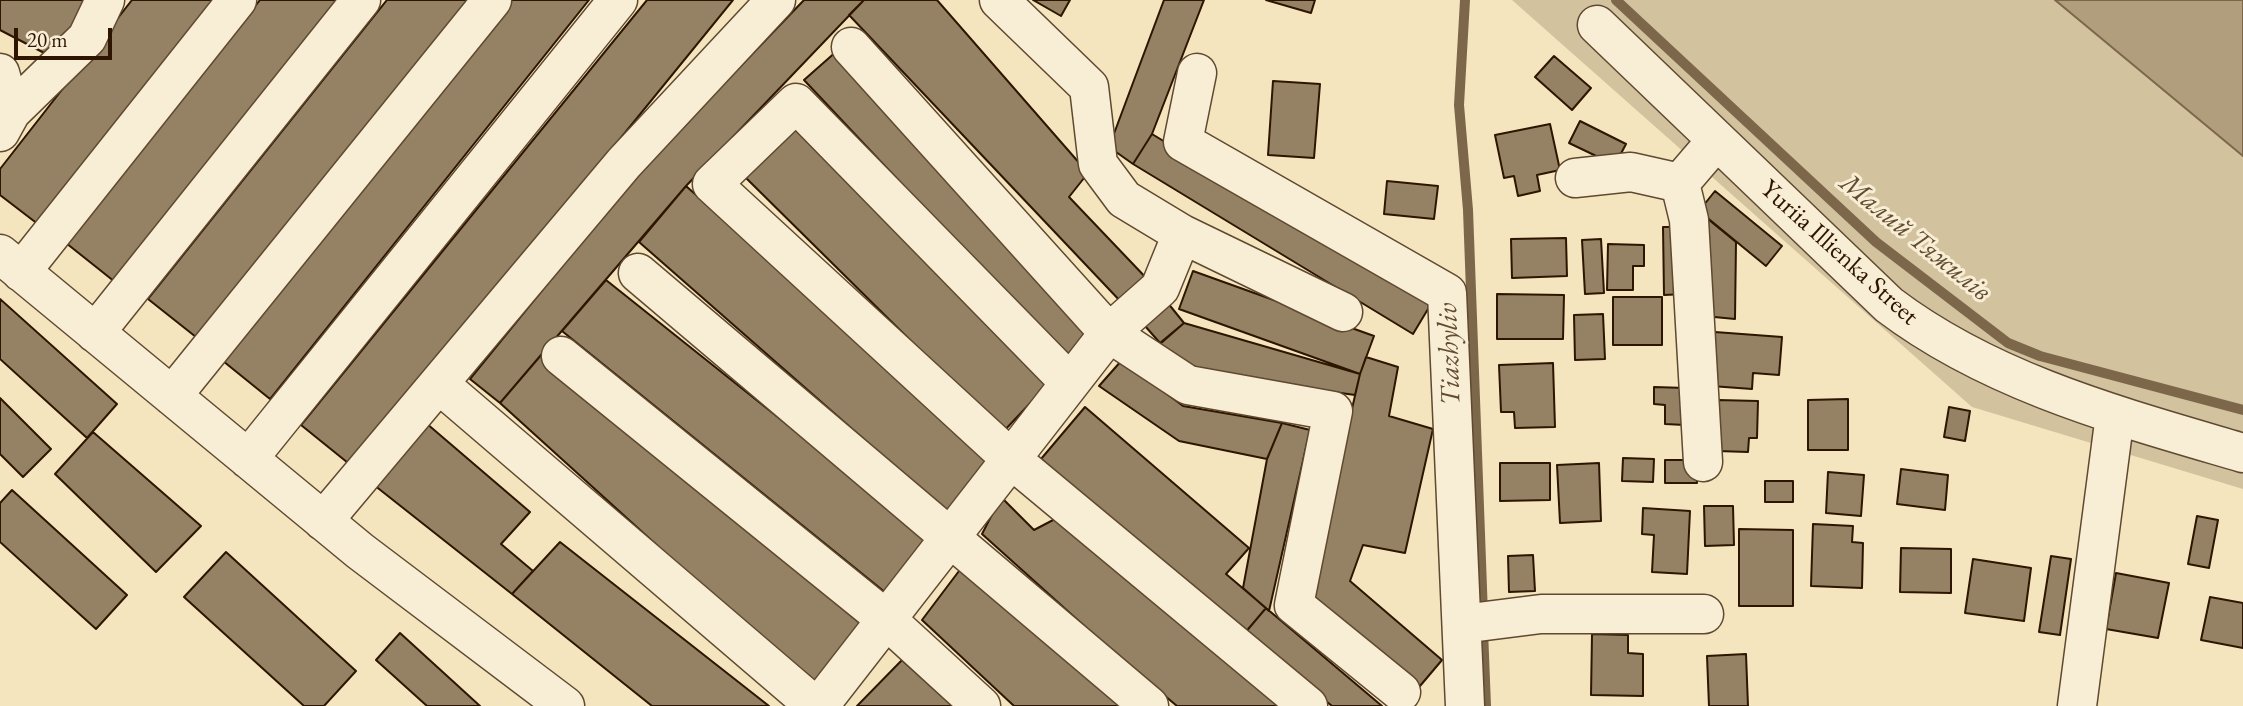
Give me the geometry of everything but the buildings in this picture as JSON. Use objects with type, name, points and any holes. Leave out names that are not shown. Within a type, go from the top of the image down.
[{"type":"street","points":[[87,38],[105,0]]},
{"type":"street","points":[[5,122],[87,38],[116,0]]},
{"type":"street","points":[[237,0],[11,263],[323,521],[565,706]]},
{"type":"street","points":[[95,332],[361,0]]},
{"type":"street","points":[[172,396],[492,0]]},
{"type":"street","points":[[248,459],[618,0]]},
{"type":"street","points":[[323,521],[624,163],[776,0]]},
{"type":"street","points":[[999,0],[1089,88],[1098,164],[1124,199],[1182,234],[1343,312]]},
{"type":"street","name":"Yuriia Illienka Street","points":[[1597,26],[1889,305],[1912,323],[1993,368],[2115,415],[2243,453]]},
{"type":"street","points":[[851,47],[1109,333],[1188,385],[1333,411],[1294,604],[1401,692]]},
{"type":"street","points":[[0,73],[5,122]]},
{"type":"street","points":[[1197,74],[1183,142],[1447,293],[1480,622],[1465,706]]},
{"type":"street","points":[[1070,383],[796,103],[712,184],[1011,459],[1308,706]]},
{"type":"street","points":[[1680,183],[1716,141]]},
{"type":"street","points":[[1575,178],[1630,172],[1680,183]]},
{"type":"street","points":[[1680,183],[1689,220],[1703,462]]},
{"type":"street","points":[[439,384],[817,706],[887,620],[1109,333],[1160,288],[1182,234]]},
{"type":"street","points":[[638,273],[1149,706]]},
{"type":"street","points":[[561,356],[887,620],[981,706]]},
{"type":"street","points":[[2077,706],[2115,415]]},
{"type":"street","points":[[1480,622],[1541,614],[1704,614]]},
{"type":"shaded area","points":[[1512,0],[2243,0],[2243,489],[1972,407]]},
{"type":"shaded area","points":[[2055,0],[2243,0],[2243,156]]},
{"type":"waterway","name":"Tiazhyliv","points":[[1465,0],[1459,105],[1468,210],[1483,615]]},
{"type":"waterway","name":"Малий Тяжилів","points":[[1616,0],[1876,242],[2008,343],[2040,356],[2243,410]]},
{"type":"waterway","name":"Tiazhyliv","points":[[1483,630],[1486,706]]}]
